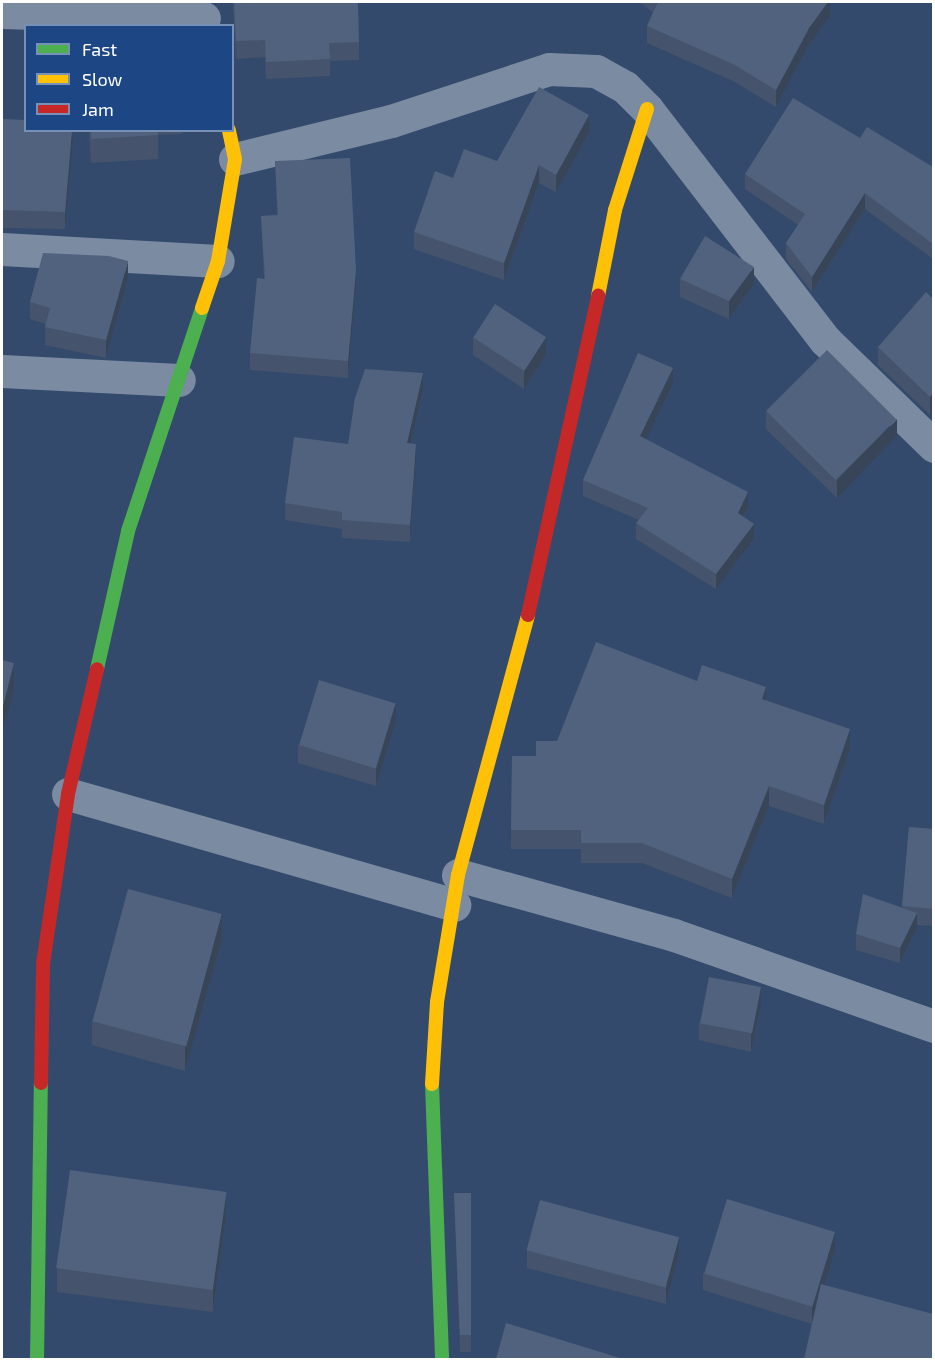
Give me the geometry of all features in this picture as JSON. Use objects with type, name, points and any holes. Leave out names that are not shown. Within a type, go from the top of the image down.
[{"type":"street","points":[[2,12],[202,15]]},
{"type":"street","points":[[37,1359],[43,964],[68,794],[128,531],[219,261],[232,145],[391,121],[549,69],[596,71],[625,87],[647,109],[825,340],[933,446]]},
{"type":"street","points":[[442,1359],[431,1103],[437,1002],[456,890],[517,662],[563,466],[615,210],[647,109]]},
{"type":"street","points":[[2,249],[219,261]]},
{"type":"street","points":[[2,371],[179,380]]},
{"type":"street","points":[[68,794],[456,890],[674,935],[933,1026]]},
{"type":"building","points":[[234,2],[358,2],[359,42],[329,43],[330,59],[266,62],[265,40],[236,41]]},
{"type":"building","points":[[658,2],[828,2],[809,28],[776,90],[733,64],[647,26]]},
{"type":"building","points":[[539,87],[589,115],[556,175],[539,165],[504,263],[414,232],[435,171],[453,178],[464,149],[497,161]]},
{"type":"building","points":[[793,98],[860,138],[867,127],[933,167],[933,244],[865,193],[812,277],[786,243],[805,214],[745,174]]},
{"type":"building","points":[[2,119],[24,120],[24,132],[72,132],[65,212],[2,210]]},
{"type":"building","points":[[91,132],[157,132],[158,135],[91,139]]},
{"type":"building","points":[[350,158],[356,270],[348,361],[250,353],[257,278],[265,279],[261,216],[278,215],[275,161]]},
{"type":"building","points":[[705,236],[754,267],[729,301],[680,279]]},
{"type":"building","points":[[43,253],[109,256],[128,261],[106,340],[45,327],[50,308],[30,302]]},
{"type":"building","points":[[926,292],[933,299],[933,393],[930,397],[878,347]]},
{"type":"building","points":[[495,304],[546,337],[524,371],[473,338]]},
{"type":"building","points":[[827,350],[896,419],[835,480],[766,411]]},
{"type":"building","points":[[638,353],[673,368],[640,436],[748,492],[738,513],[754,524],[716,574],[636,523],[648,508],[583,480]]},
{"type":"building","points":[[365,369],[423,373],[407,443],[416,444],[410,525],[342,520],[342,512],[285,503],[294,437],[348,444],[355,398]]},
{"type":"building","points":[[596,642],[697,681],[702,665],[766,687],[762,699],[850,729],[824,805],[769,786],[732,879],[642,843],[581,843],[581,830],[511,830],[512,756],[536,756],[536,741],[557,741]]},
{"type":"building","points":[[2,660],[14,663],[2,710]]},
{"type":"building","points":[[319,680],[396,703],[376,768],[299,745]]},
{"type":"building","points":[[909,827],[933,829],[933,909],[902,906]]},
{"type":"building","points":[[128,889],[222,914],[186,1046],[93,1021]]},
{"type":"building","points":[[863,894],[917,913],[900,948],[856,934]]},
{"type":"building","points":[[709,977],[761,987],[752,1033],[700,1023]]},
{"type":"building","points":[[70,1170],[226,1192],[213,1290],[56,1268]]},
{"type":"building","points":[[454,1193],[471,1193],[471,1335],[460,1335]]},
{"type":"building","points":[[727,1199],[835,1232],[812,1307],[704,1274]]},
{"type":"building","points":[[540,1200],[679,1237],[666,1287],[527,1250]]},
{"type":"building","points":[[821,1284],[933,1314],[933,1359],[804,1359]]},
{"type":"building","points":[[506,1323],[623,1359],[496,1359]]},
{"type":"traffic: fast","points":[[97,669],[128,531],[202,308]]},
{"type":"traffic: fast","points":[[37,1360],[41,1083]]},
{"type":"traffic: fast","points":[[432,1084],[442,1360]]},
{"type":"traffic: slow","points":[[598,296],[615,210],[647,109]]},
{"type":"traffic: slow","points":[[202,308],[218,261],[235,159],[229,132]]},
{"type":"traffic: slow","points":[[432,1084],[437,1002],[458,875],[528,615]]},
{"type":"traffic: jam","points":[[528,615],[598,296]]},
{"type":"traffic: jam","points":[[41,1083],[43,964],[68,794],[97,669]]}]
